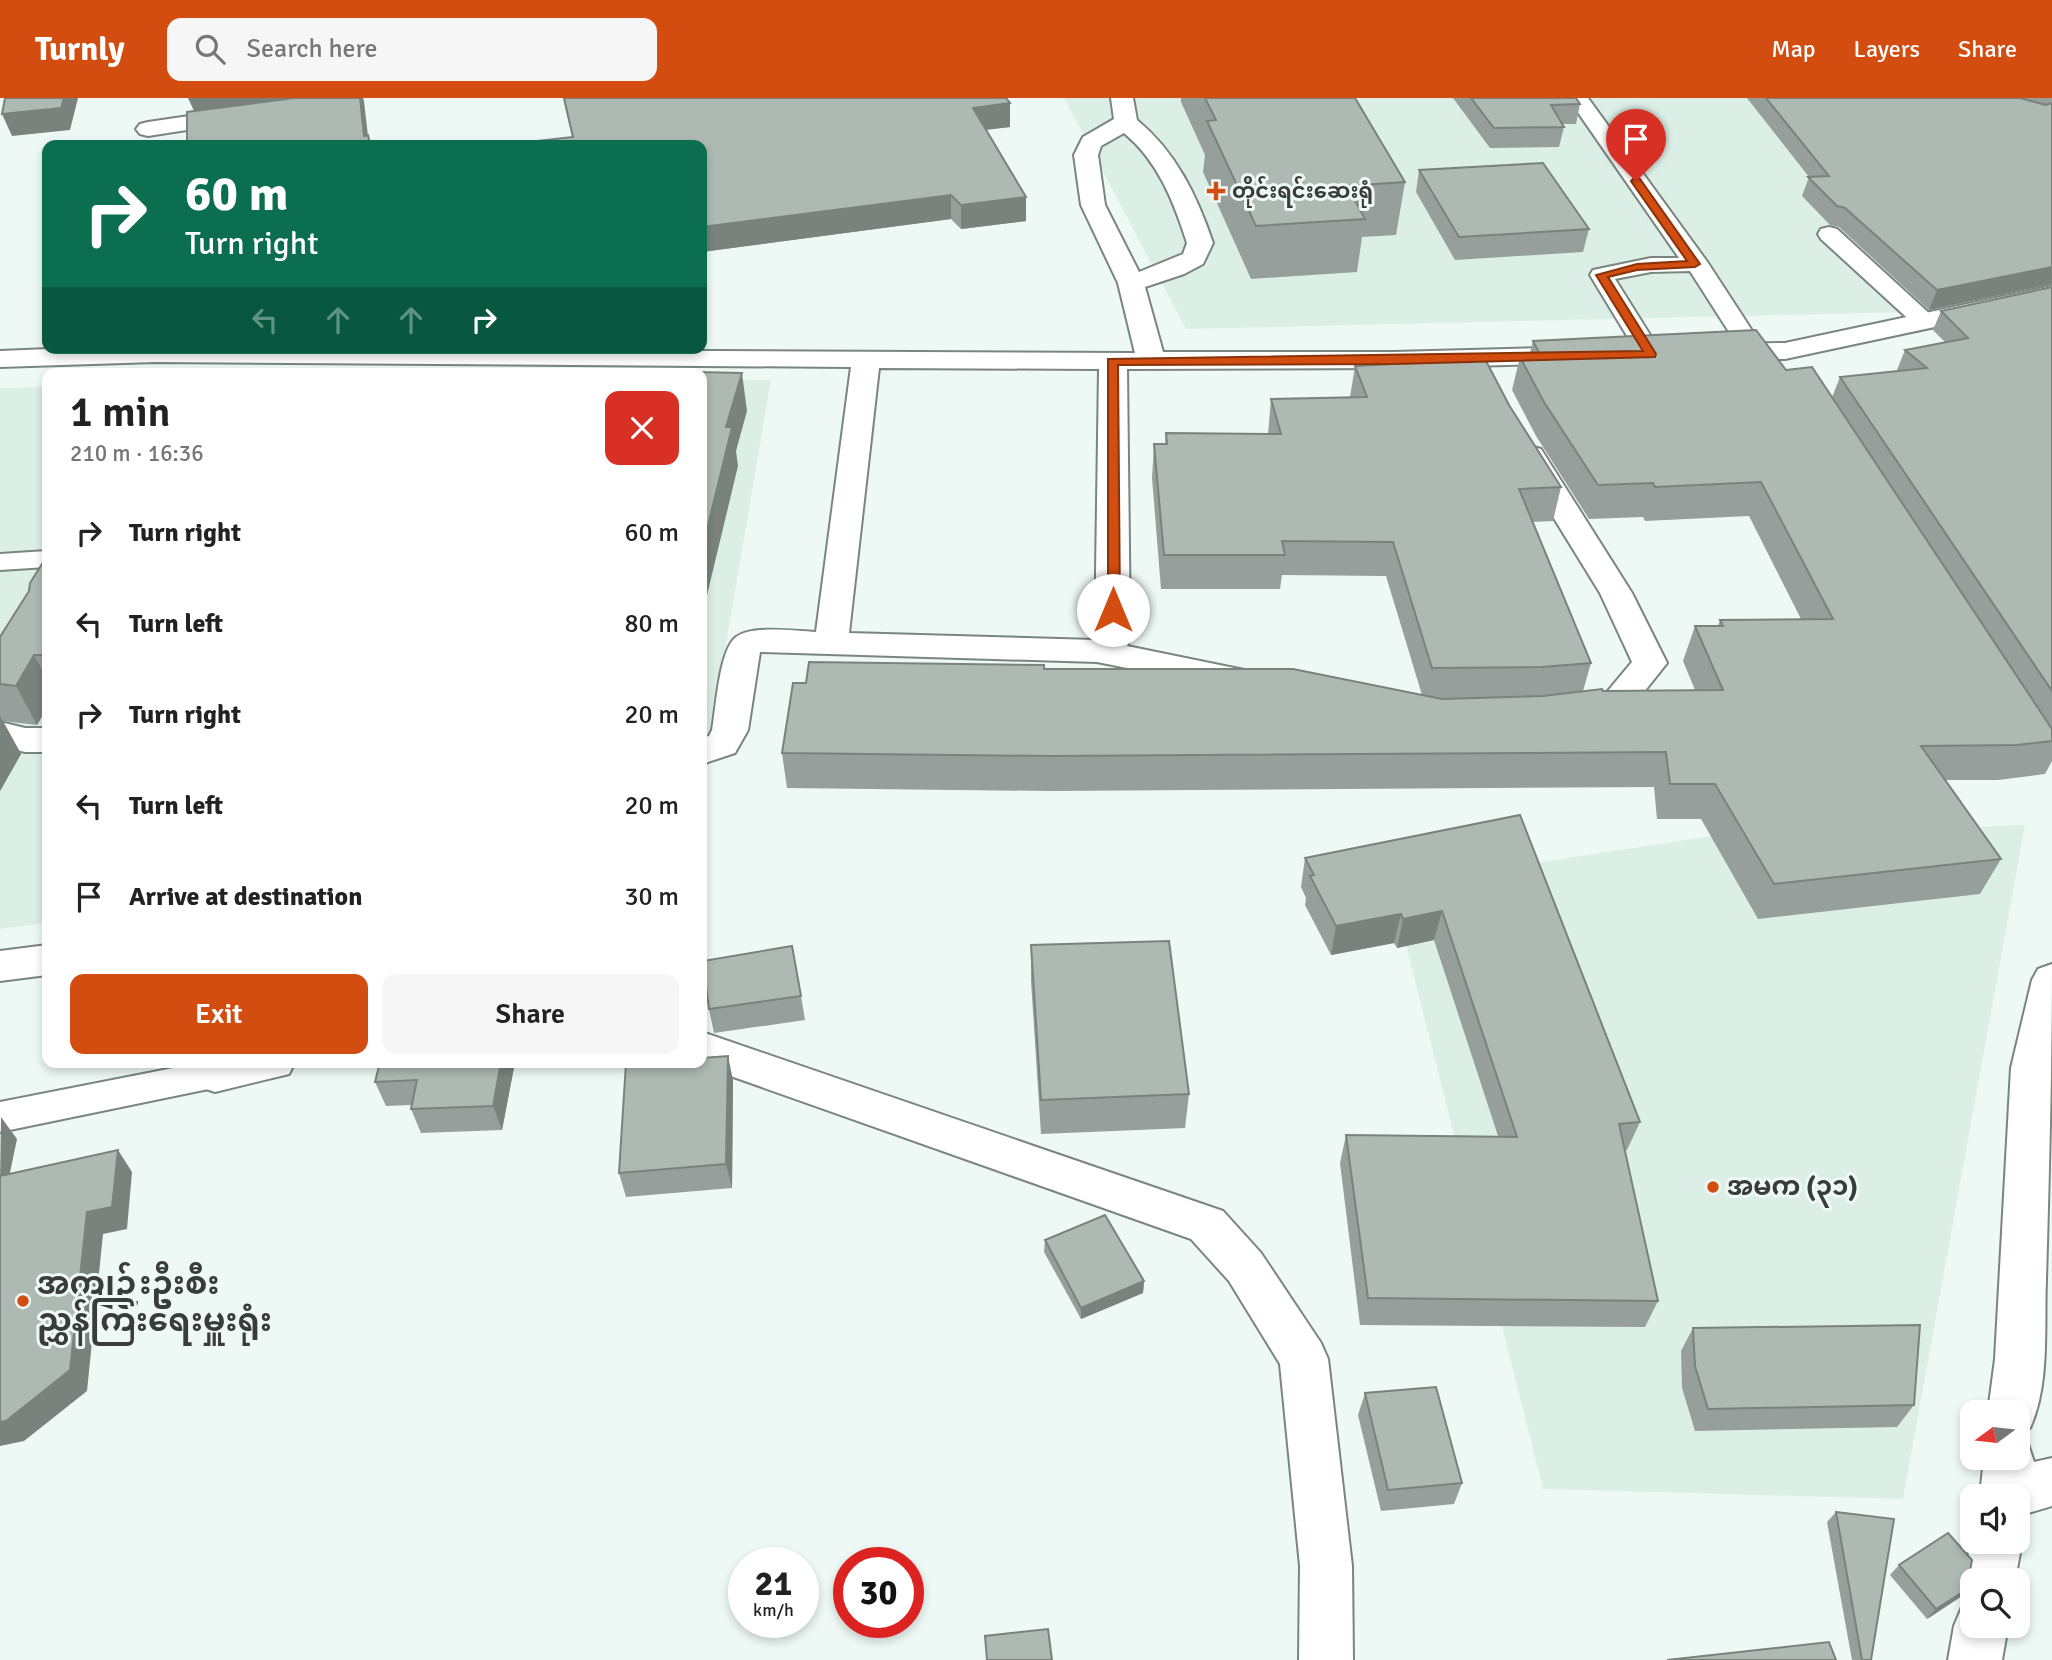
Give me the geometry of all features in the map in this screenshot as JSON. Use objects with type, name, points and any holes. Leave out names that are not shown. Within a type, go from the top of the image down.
[{"type":"street","points":[[1132,283],[1175,268],[1194,258],[1200,243],[1189,210],[1167,166],[1124,110],[1091,142],[1086,155],[1093,205],[1132,283],[1151,362]]},
{"type":"street","points":[[148,128],[260,114]]},
{"type":"street","points":[[166,354],[195,364],[866,360],[1151,362],[1650,354],[1780,359],[1924,321],[2052,294]]},
{"type":"street","points":[[0,359],[98,354]]},
{"type":"street","points":[[1478,358],[1496,391]]},
{"type":"street","points":[[831,644],[866,360]]},
{"type":"street","points":[[1097,651],[1110,647],[1113,637],[1112,362]]},
{"type":"street","points":[[1513,425],[1616,593],[1650,663],[1612,709],[1559,714]]},
{"type":"street","points":[[707,750],[722,744],[730,730],[742,652],[748,644],[758,641],[1097,651],[1272,687]]},
{"type":"street","points":[[0,734],[25,740],[42,740]]},
{"type":"street","points":[[0,966],[42,961]]},
{"type":"street","points":[[2014,1400],[2032,1068],[2052,980]]},
{"type":"street","points":[[707,1051],[1207,1225],[1245,1267],[1304,1359],[1326,1566],[1326,1660]]},
{"type":"street","points":[[215,1075],[247,1068]]},
{"type":"street","points":[[2030,1489],[2052,1482]]},
{"type":"street","points":[[1975,1660],[1979,1638]]},
{"type":"lane","points":[[1578,98],[1695,264],[1780,359]]},
{"type":"lane","points":[[1829,234],[1924,321]]},
{"type":"lane","points":[[1650,354],[1601,275],[1632,268],[1695,264]]},
{"type":"lane","points":[[0,562],[42,559]]},
{"type":"lane","points":[[0,1117],[215,1075]]},
{"type":"shaded area","points":[[1064,98],[2052,98],[2052,291],[1912,312],[1186,329]]},
{"type":"shaded area","points":[[771,380],[707,756],[707,381]]},
{"type":"shaded area","points":[[42,387],[42,924],[0,929],[0,388]]},
{"type":"shaded area","name":"အမက (၃၁)","points":[[2025,825],[1903,1499],[1543,1489],[1391,885],[1705,837]]},
{"type":"building","points":[[5,98],[64,98],[61,108],[2,114]]},
{"type":"building","points":[[294,98],[360,98],[364,136],[368,135],[369,140],[187,140],[187,112]]},
{"type":"building","points":[[564,98],[1006,98],[1010,103],[973,108],[1026,197],[961,205],[951,195],[707,226],[707,140],[546,140],[573,137]]},
{"type":"building","points":[[1205,98],[1355,98],[1405,182],[1347,186],[1365,219],[1256,226],[1207,121],[1216,120]]},
{"type":"building","points":[[1471,98],[1576,98],[1580,104],[1551,105],[1564,127],[1494,128]]},
{"type":"building","points":[[1766,98],[2020,98],[2046,105],[2052,103],[2052,267],[1937,290],[1845,208],[1837,206],[1808,177],[1829,176]]},
{"type":"building","points":[[1543,163],[1589,229],[1459,237],[1419,170]]},
{"type":"building","points":[[2052,287],[2052,691],[1840,377],[1927,368],[1905,350],[1968,338],[1941,311]]},
{"type":"building","points":[[1756,330],[1786,370],[1812,367],[2052,729],[2052,741],[2017,745],[1921,746],[2001,859],[1774,884],[1715,784],[1670,784],[1666,752],[1051,756],[782,753],[793,683],[806,683],[809,662],[1044,665],[1044,669],[1293,669],[1442,699],[1543,696],[1602,689],[1723,690],[1695,626],[1723,626],[1720,620],[1833,619],[1761,482],[1655,487],[1653,483],[1598,485],[1544,402],[1520,357],[1541,356],[1533,341]]},
{"type":"building","points":[[1485,359],[1509,405],[1561,487],[1519,489],[1591,663],[1542,667],[1432,668],[1393,542],[1282,541],[1285,555],[1164,555],[1154,444],[1167,444],[1166,433],[1281,434],[1271,399],[1367,397],[1355,366]]},
{"type":"building","points":[[707,372],[742,373],[726,427],[732,427],[707,530]]},
{"type":"building","points":[[42,564],[42,655],[34,655],[16,686],[0,684],[0,637],[29,591],[30,583]]},
{"type":"building","points":[[1520,815],[1640,1122],[1619,1124],[1658,1301],[1368,1298],[1346,1135],[1517,1137],[1442,911],[1403,919],[1401,914],[1336,926],[1310,876],[1314,875],[1305,858]]},
{"type":"building","points":[[1169,941],[1189,1094],[1041,1100],[1031,945]]},
{"type":"building","points":[[792,946],[801,996],[709,1009],[707,960]]},
{"type":"building","points":[[728,1056],[726,1164],[619,1173],[626,1068],[707,1068],[707,1058]]},
{"type":"building","points":[[378,1068],[500,1068],[493,1106],[411,1109],[417,1080],[375,1082]]},
{"type":"building","points":[[118,1150],[112,1207],[87,1212],[70,1370],[6,1421],[0,1422],[0,1176]]},
{"type":"building","points":[[1105,1215],[1144,1281],[1081,1308],[1045,1240]]},
{"type":"building","points":[[1920,1325],[1914,1405],[1708,1409],[1695,1366],[1693,1328]]},
{"type":"building","points":[[1436,1387],[1462,1483],[1388,1490],[1365,1393]]},
{"type":"building","points":[[1836,1512],[1894,1519],[1871,1660],[1862,1660]]},
{"type":"building","points":[[1948,1533],[1960,1546],[1960,1554],[1967,1554],[1972,1560],[1971,1568],[1960,1568],[1960,1594],[1936,1609],[1899,1565]]},
{"type":"building","points":[[1048,1629],[1052,1660],[987,1660],[985,1636]]},
{"type":"building","points":[[1829,1642],[1836,1660],[1667,1660]]},
{"type":"place","name":"တိုင်းရင်းဆေးရုံ","points":[[1216,191]]},
{"type":"place","name":"အမက (၃၁)","points":[[1713,1187]]},
{"type":"place","name":"အကျဉ်းဦးစီး ညွှန်ကြးရေးမှူးရုံး","points":[[23,1301]]},
{"type":"route","points":[[1113,610],[1112,362],[1394,360],[1650,354],[1601,275],[1637,267],[1695,264],[1636,181]]}]
